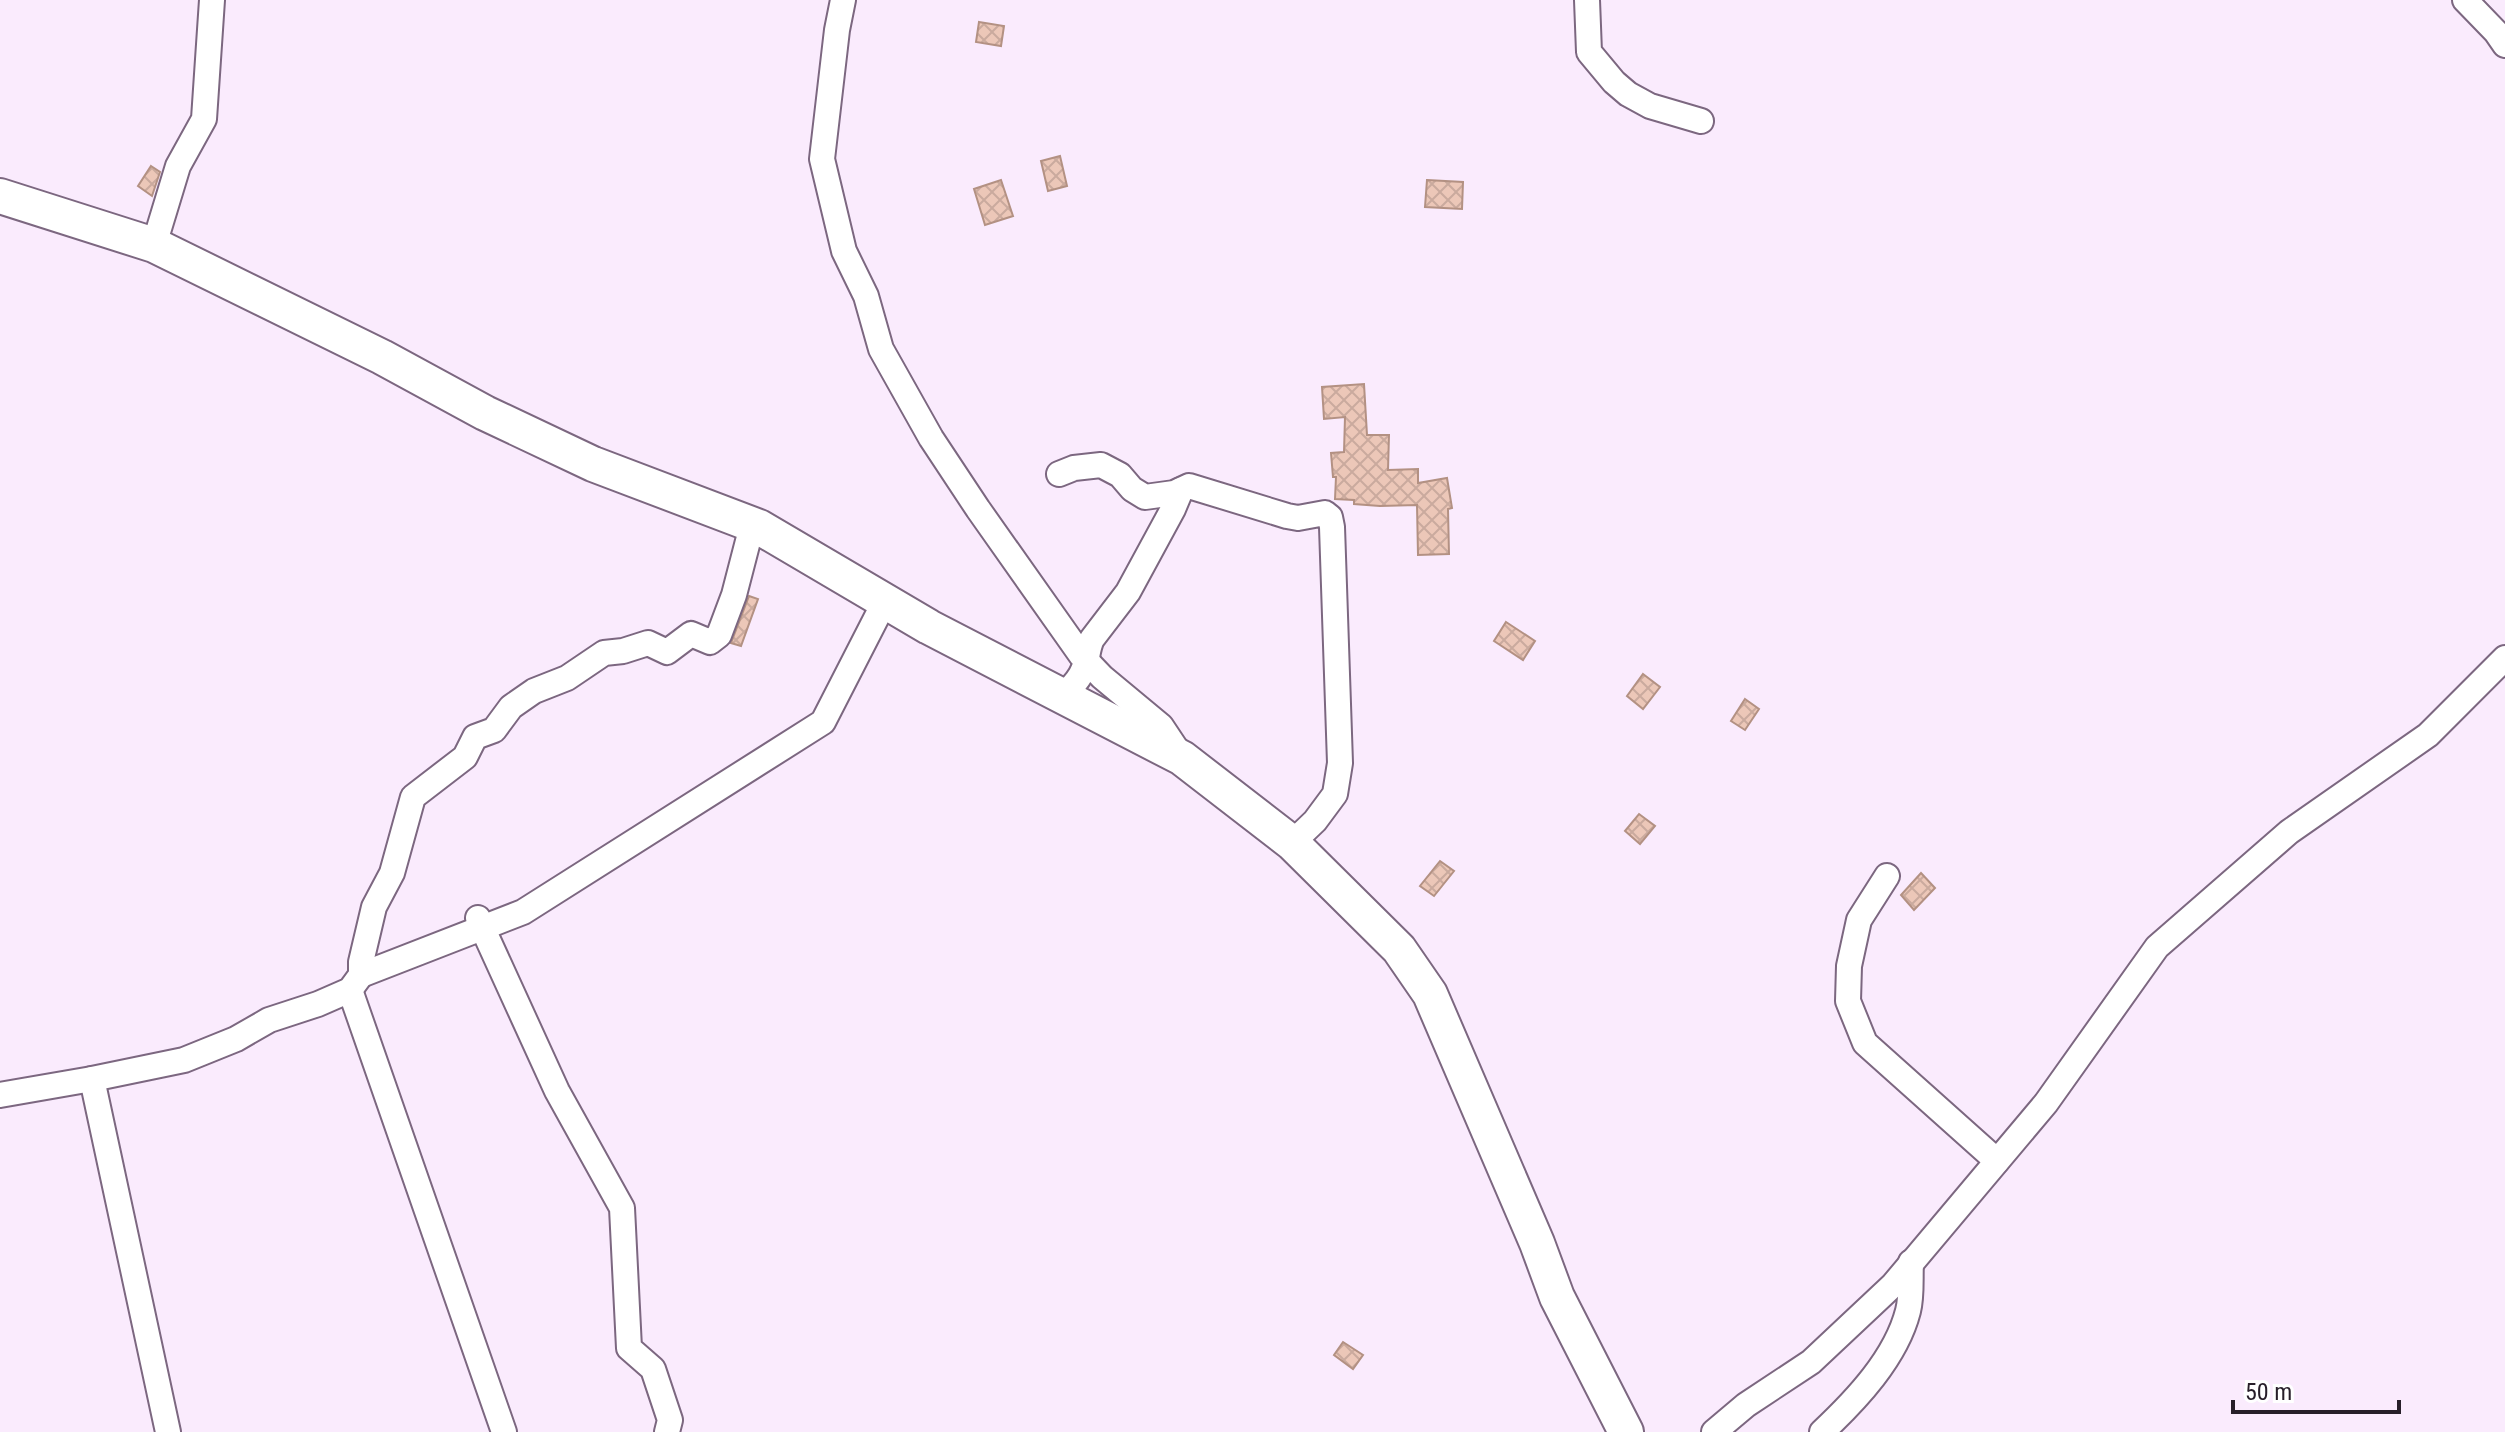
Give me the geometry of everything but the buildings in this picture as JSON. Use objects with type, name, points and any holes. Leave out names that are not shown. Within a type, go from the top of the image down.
[{"type":"street","points":[[154,245],[178,166],[204,119],[212,0]]},
{"type":"street","points":[[843,0],[822,159],[844,251],[866,296],[881,349],[931,438],[1086,661],[1161,726],[1182,758]]},
{"type":"street","points":[[1587,0],[1589,52],[1614,82],[1650,106],[1701,121]]},
{"type":"street","points":[[2465,0],[2505,45]]},
{"type":"street","points":[[2,201],[154,245],[382,357],[485,413],[593,464],[759,527],[929,627],[1182,758],[1292,843],[1399,949],[1430,994],[1537,1243],[1557,1297],[1626,1432]]},
{"type":"street","points":[[1059,474],[1074,468],[1101,465],[1120,475],[1132,489],[1145,497],[1189,486],[1298,518],[1325,513],[1330,517],[1340,763],[1335,794],[1315,821],[1292,843]]},
{"type":"street","points":[[1063,696],[1078,681],[1092,639],[1128,592],[1181,490]]},
{"type":"street","points":[[504,1432],[355,982],[374,907],[392,873],[413,797],[465,757],[475,737],[494,730],[511,707],[534,691],[567,678],[604,653],[648,643],[667,652],[691,634],[710,642],[715,639],[734,595],[748,541],[759,527]]},
{"type":"street","points":[[0,1095],[184,1060],[236,1039],[269,1020],[318,1004],[355,982],[480,923],[523,912],[823,722],[885,601]]},
{"type":"street","points":[[1714,1432],[1746,1405],[1811,1362],[1893,1285],[2046,1103],[2157,947],[2289,832],[2428,735],[2505,658]]},
{"type":"street","points":[[1887,876],[1859,920],[1849,966],[1848,1001],[1865,1043],[1997,1161]]},
{"type":"street","points":[[480,923],[557,1091],[622,1208],[629,1348],[653,1369],[670,1420],[667,1432]]},
{"type":"street","points":[[92,1079],[168,1432]]},
{"type":"street","points":[[1822,1432],[1861,1391],[1899,1335],[1908,1310],[1911,1262]]}]
